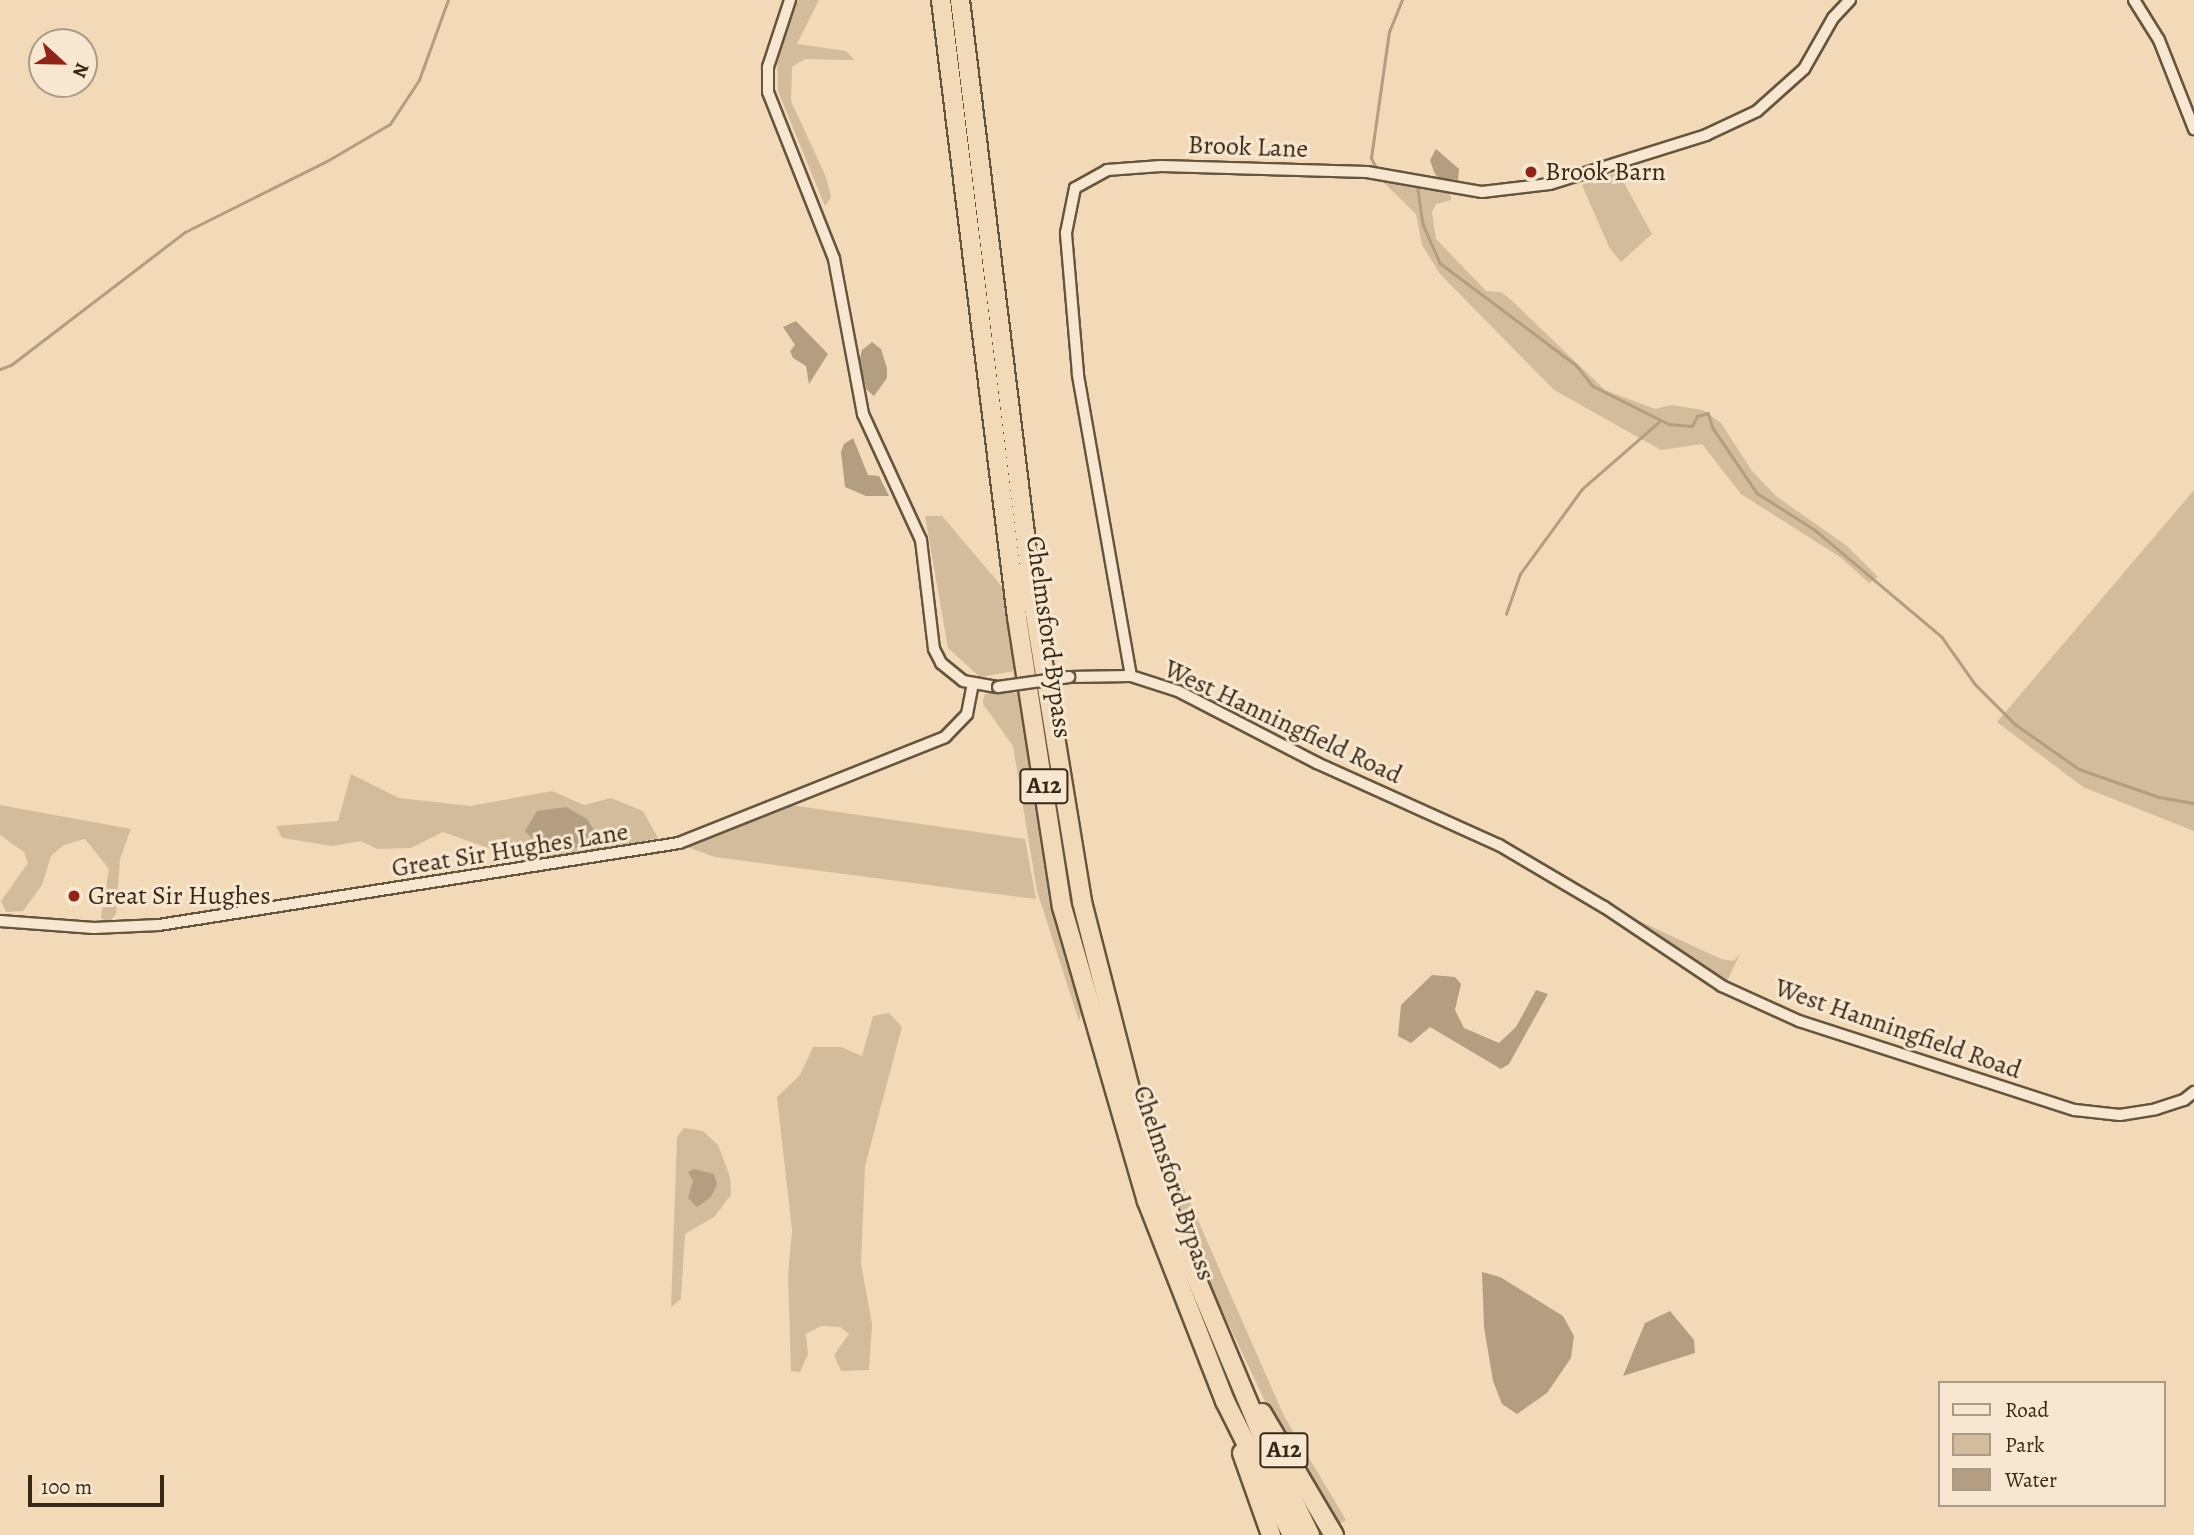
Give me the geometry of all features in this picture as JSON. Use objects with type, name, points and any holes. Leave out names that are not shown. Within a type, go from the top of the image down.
[{"type":"highway","name":"Chelmsford Bypass","points":[[942,0],[1017,617],[1062,907],[1147,1201],[1226,1401],[1292,1535]]},
{"type":"highway","name":"Chelmsford Bypass","points":[[960,0],[1034,608],[1082,902],[1136,1112],[1171,1218],[1232,1366],[1310,1535]]},
{"type":"highway","name":"A12","points":[[1232,1366],[1334,1535]]},
{"type":"highway","name":"A12","points":[[1226,1401],[1271,1535]]},
{"type":"street","name":"West Hanningfield Road","points":[[790,0],[768,67],[768,92],[834,259],[863,414],[920,540],[934,649],[953,674],[973,684],[998,687],[1069,677],[1131,676],[1178,691],[1317,763],[1470,829],[1604,907],[1722,986],[1798,1021],[2075,1110],[2119,1115],[2184,1101],[2194,1092]]},
{"type":"street","name":"Brook Lane","points":[[1131,676],[1078,374],[1066,233],[1069,200],[1075,188],[1107,170],[1161,166],[1367,172],[1482,192],[1550,184],[1706,135],[1757,111],[1804,69],[1833,18],[1850,0]]},
{"type":"street","points":[[2134,0],[2159,40],[2194,129]]},
{"type":"street","name":"Great Sir Hughes Lane","points":[[0,920],[94,928],[159,925],[679,843],[945,737],[967,714],[973,684]]},
{"type":"green space","points":[[796,0],[819,0],[797,44],[846,51],[854,60],[805,59],[792,67],[791,101],[826,177],[831,197],[825,206],[778,91],[777,53]]},
{"type":"green space","points":[[1618,172],[1652,234],[1621,262],[1609,247],[1582,185]]},
{"type":"green space","points":[[1379,178],[1450,188],[1451,200],[1436,204],[1432,212],[1436,239],[1486,291],[1501,292],[1510,299],[1605,390],[1655,409],[1671,405],[1703,410],[1721,423],[1752,471],[1776,496],[1847,546],[1878,577],[1869,583],[1840,557],[1741,494],[1702,444],[1661,450],[1554,390],[1440,274],[1422,245],[1416,214]]},
{"type":"green space","points":[[2194,490],[2194,831],[2083,787],[1997,722]]},
{"type":"green space","points":[[925,516],[942,516],[1010,596],[1021,670],[980,677],[948,648]]},
{"type":"green space","points":[[995,690],[1023,694],[1083,1008],[1079,1021],[1037,891],[1013,746],[983,704],[984,695]]},
{"type":"green space","points":[[351,774],[399,798],[470,806],[552,791],[584,805],[611,798],[643,811],[658,838],[553,861],[505,854],[443,832],[411,848],[377,849],[361,841],[332,846],[282,838],[276,826],[338,821]]},
{"type":"green space","points":[[0,805],[131,829],[120,859],[116,914],[108,924],[101,917],[109,869],[85,839],[64,845],[51,856],[42,885],[23,911],[6,912],[1,901],[28,863],[24,852],[0,835]]},
{"type":"green space","points":[[790,805],[1025,839],[1036,899],[715,857],[687,847],[709,833]]},
{"type":"green space","points":[[1633,918],[1721,959],[1734,961],[1741,952],[1725,985],[1649,934]]},
{"type":"green space","points":[[889,1013],[902,1027],[865,1166],[861,1264],[872,1324],[869,1370],[841,1371],[834,1355],[849,1334],[840,1327],[821,1326],[806,1334],[808,1354],[800,1372],[791,1371],[788,1275],[792,1230],[777,1097],[800,1075],[813,1047],[841,1047],[862,1056],[873,1016]]},
{"type":"green space","points":[[684,1128],[703,1131],[718,1145],[730,1177],[731,1195],[714,1217],[685,1234],[681,1299],[671,1307],[677,1137]]},
{"type":"green space","points":[[1164,1143],[1284,1416],[1346,1520],[1336,1526],[1269,1410],[1215,1295],[1166,1174],[1160,1144]]},
{"type":"water","points":[[1436,149],[1459,169],[1458,180],[1438,178],[1430,160]]},
{"type":"water","points":[[796,321],[828,354],[809,384],[806,366],[793,358],[790,351],[795,345],[783,327]]},
{"type":"water","points":[[872,342],[881,349],[887,368],[887,378],[874,396],[867,390],[859,362],[862,350]]},
{"type":"water","points":[[853,438],[868,475],[879,476],[889,496],[866,496],[845,487],[841,452],[844,444]]},
{"type":"water","points":[[566,807],[587,819],[596,833],[584,847],[556,849],[536,843],[525,831],[537,811]]},
{"type":"water","points":[[1432,975],[1455,977],[1461,984],[1455,1010],[1464,1028],[1499,1043],[1516,1027],[1536,990],[1548,994],[1509,1064],[1501,1069],[1430,1027],[1411,1043],[1398,1036],[1401,1005]]},
{"type":"water","points":[[694,1169],[714,1174],[717,1184],[711,1197],[697,1207],[688,1198],[693,1181],[688,1172]]},
{"type":"water","points":[[1482,1272],[1500,1277],[1563,1316],[1574,1336],[1571,1358],[1547,1393],[1517,1414],[1502,1404],[1493,1381],[1484,1327]]},
{"type":"water","points":[[1670,1311],[1694,1340],[1695,1353],[1623,1376],[1645,1323]]},
{"type":"waterway","points":[[0,369],[11,365],[185,232],[327,161],[390,124],[419,80],[448,0]]},
{"type":"waterway","points":[[1377,170],[1371,158],[1389,32],[1402,0]]},
{"type":"waterway","points":[[1417,183],[1423,224],[1440,263],[1576,365],[1593,386],[1669,424],[1692,426],[1697,416],[1708,413],[1713,428],[1757,493],[1815,530],[1942,637],[1975,684],[2015,724],[2079,769],[2159,797],[2194,803]]},
{"type":"waterway","points":[[1506,614],[1520,574],[1582,489],[1660,421]]},
{"type":"place","name":"Brook Barn","points":[[1531,172]]},
{"type":"place","name":"Great Sir Hughes","points":[[74,896]]}]
